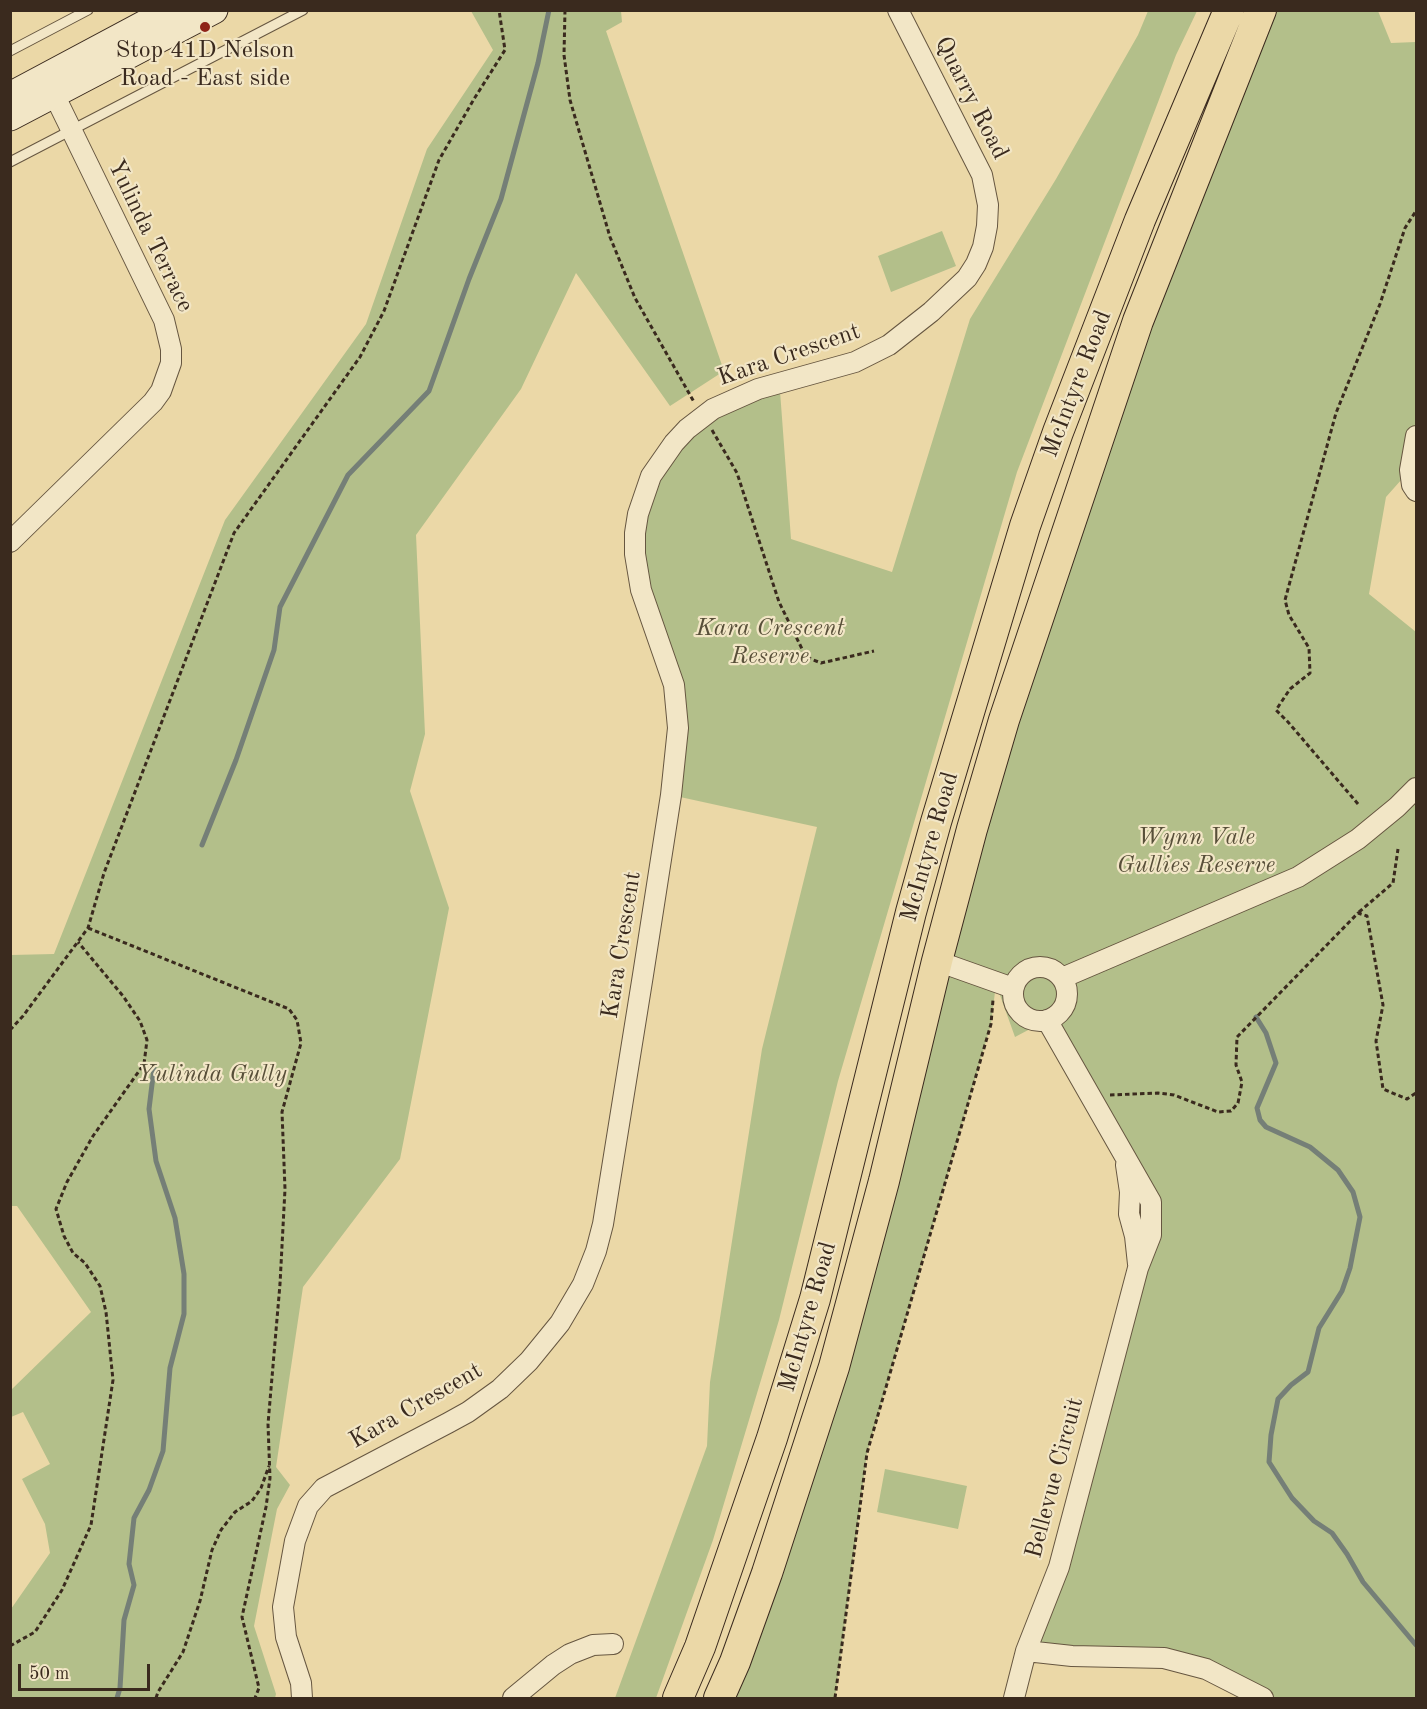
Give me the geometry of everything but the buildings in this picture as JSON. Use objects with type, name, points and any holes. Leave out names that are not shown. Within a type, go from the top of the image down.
[{"type":"main road","points":[[10,117],[50,86],[171,10]]},
{"type":"main road","points":[[10,96],[50,86],[214,10]]},
{"type":"main road","name":"McIntyre Road","points":[[678,1698],[700,1647],[772,1438],[808,1322],[850,1165],[911,912],[976,684],[1025,526],[1054,442],[1140,220],[1229,10]]},
{"type":"main road","name":"McIntyre Road","points":[[719,1698],[735,1662],[767,1573],[834,1367],[884,1181],[937,961],[1004,720],[1134,332],[1261,10]]},
{"type":"main road","points":[[890,993],[937,961],[911,912]]},
{"type":"street","name":"Quarry Road","points":[[898,10],[982,175],[988,206],[983,247]]},
{"type":"street","name":"Yulinda Terrace","points":[[10,542],[153,402],[161,392],[171,363],[171,349],[164,320],[50,86]]},
{"type":"street","name":"Kara Crescent","points":[[302,1698],[301,1683],[286,1637],[283,1607],[295,1541],[308,1506],[324,1488],[468,1412],[500,1389],[530,1360],[560,1323],[583,1284],[596,1251],[603,1224],[643,975],[671,795],[678,728],[674,685],[641,590],[638,574],[635,533],[638,514],[651,476],[674,443],[713,409],[758,389],[855,363],[889,345],[931,312],[967,278],[983,247]]},
{"type":"street","points":[[1416,436],[1410,470],[1412,485],[1416,491]]},
{"type":"street","points":[[1062,978],[1298,877],[1358,839],[1416,788]]},
{"type":"street","points":[[937,961],[1004,985],[1012,994],[1018,1012],[1029,1020],[1039,1022],[1054,1018],[1062,1012],[1067,998],[1067,988],[1062,978],[1053,969],[1044,966],[1031,967],[1022,972],[1016,980],[1004,985]]},
{"type":"street","name":"Bellevue Circuit","points":[[1014,1698],[1026,1651],[1059,1567],[1138,1268],[1151,1235],[1151,1202],[1047,1020]]},
{"type":"street","points":[[513,1698],[570,1654],[593,1645],[613,1644]]},
{"type":"street","points":[[1026,1651],[1072,1656],[1164,1658],[1206,1669],[1263,1698]]},
{"type":"lane","points":[[10,51],[88,10]]},
{"type":"lane","points":[[10,162],[303,10]]},
{"type":"path","points":[[10,1030],[23,1016],[88,928],[104,873],[234,532],[360,357],[384,311],[439,160],[505,50],[499,10]]},
{"type":"path","points":[[565,10],[564,55],[570,100],[610,237],[635,298],[736,473],[779,602],[806,657],[821,663],[874,651]]},
{"type":"path","points":[[1358,804],[1276,710],[1290,689],[1310,673],[1310,648],[1288,615],[1285,600],[1336,413],[1380,304],[1405,228],[1416,211]]},
{"type":"path","points":[[1090,1096],[1158,1093],[1174,1095],[1218,1112],[1231,1111],[1238,1103],[1242,1082],[1236,1065],[1237,1037],[1358,913],[1393,883],[1398,849]]},
{"type":"path","points":[[1358,913],[1367,916],[1383,1005],[1376,1041],[1383,1089],[1407,1099],[1416,1093]]},
{"type":"path","points":[[88,928],[290,1009],[297,1020],[301,1043],[282,1112],[285,1188],[280,1284],[268,1424],[270,1478],[266,1507],[242,1617],[259,1688],[255,1698]]},
{"type":"path","points":[[10,1646],[35,1632],[62,1590],[91,1525],[113,1380],[106,1312],[100,1286],[85,1263],[73,1253],[68,1245],[56,1209],[67,1182],[93,1136],[144,1064],[147,1040],[140,1021],[123,996],[78,942]]},
{"type":"path","points":[[835,1698],[867,1453],[1004,985]]},
{"type":"path","points":[[156,1698],[183,1652],[200,1601],[212,1551],[221,1530],[235,1512],[252,1501],[261,1488],[270,1465]]},
{"type":"green space","name":"Yulinda Gully","points":[[471,11],[621,11],[622,22],[606,31],[724,371],[670,406],[576,273],[521,389],[416,535],[425,734],[410,791],[449,908],[400,1159],[303,1287],[276,1467],[290,1485],[277,1509],[254,1626],[276,1694],[275,1698],[11,1698],[11,1609],[50,1553],[45,1524],[22,1479],[50,1464],[23,1412],[11,1417],[11,1390],[91,1312],[17,1206],[11,1206],[11,955],[54,954],[225,520],[366,324],[427,149],[493,50]]},
{"type":"green space","name":"Kara Crescent Reserve","points":[[1148,11],[1197,11],[1176,55],[1017,472],[838,1081],[779,1320],[713,1540],[656,1698],[615,1698],[707,1446],[710,1382],[762,1049],[817,827],[671,795],[678,728],[641,590],[644,494],[702,417],[780,391],[791,539],[892,572],[970,319],[1056,179],[1138,35]]},
{"type":"green space","name":"Wynn Vale Gullies Reserve","points":[[1261,11],[1378,11],[1391,43],[1416,42],[1416,436],[1410,470],[1386,497],[1369,594],[1416,632],[1416,1698],[1263,1698],[1206,1669],[1026,1651],[1138,1268],[1125,1160],[1047,1020],[1015,1037],[996,984],[991,1024],[867,1453],[835,1698],[719,1698],[735,1661],[972,829]]},
{"type":"green space","points":[[942,231],[956,266],[891,292],[878,256]]},
{"type":"green space","points":[[885,1469],[967,1486],[958,1529],[877,1512]]},
{"type":"waterway","points":[[202,845],[236,760],[274,650],[280,607],[348,475],[429,391],[469,279],[501,199],[538,63],[549,10]]},
{"type":"waterway","points":[[1256,1017],[1266,1033],[1276,1063],[1257,1108],[1260,1120],[1266,1127],[1310,1147],[1338,1170],[1353,1192],[1360,1217],[1350,1268],[1342,1291],[1319,1328],[1308,1372],[1278,1399],[1271,1435],[1269,1462],[1292,1498],[1314,1521],[1332,1533],[1363,1582],[1416,1645]]},
{"type":"waterway","points":[[117,1698],[120,1688],[124,1620],[134,1585],[129,1564],[134,1518],[149,1490],[163,1451],[170,1368],[184,1314],[184,1274],[175,1218],[156,1161],[149,1109],[154,1068]]},
{"type":"place","name":"Stop 41D Nelson Road - East side","points":[[205,27]]}]
